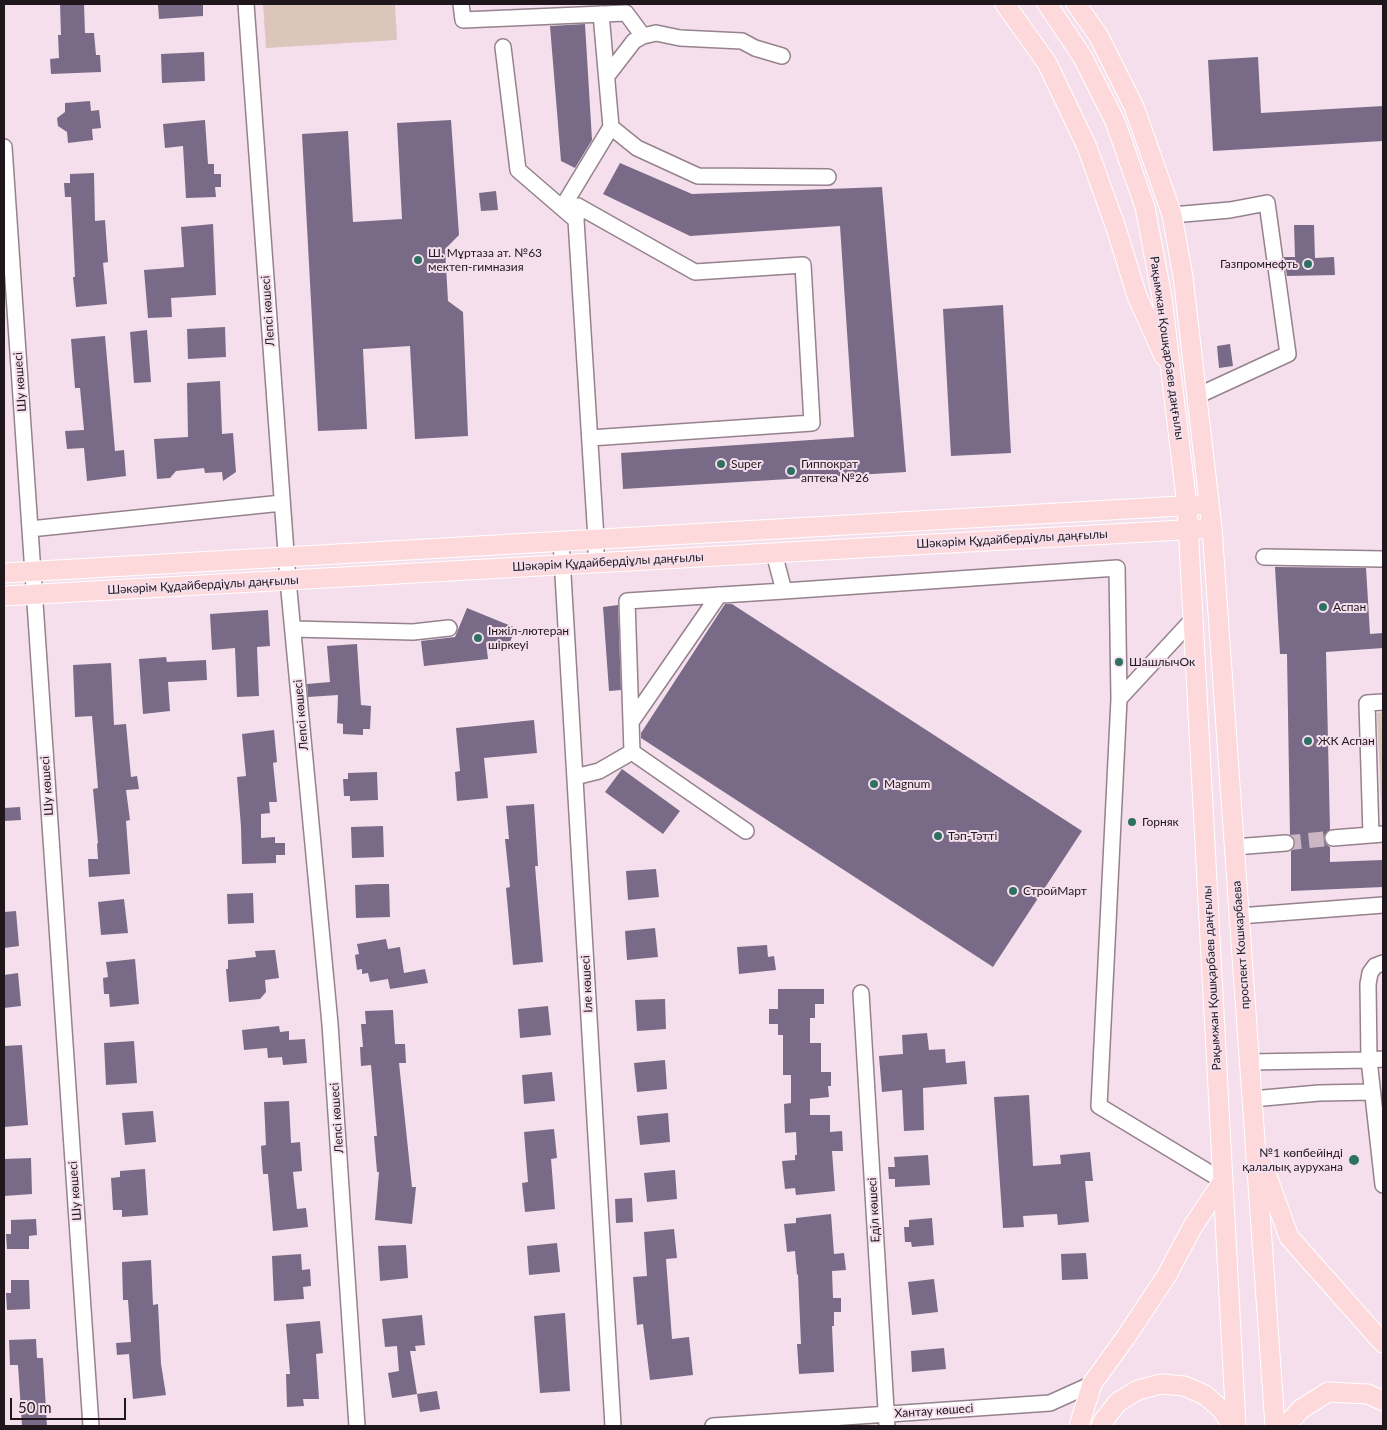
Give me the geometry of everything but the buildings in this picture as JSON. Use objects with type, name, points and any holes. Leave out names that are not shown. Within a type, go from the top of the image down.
[{"type":"main road","points":[[1005,4],[1047,63],[1086,147],[1116,228],[1137,296],[1171,373]]},
{"type":"main road","name":"Рақымжан Қошқарбаев даңғылы","points":[[1047,4],[1082,56],[1115,120],[1145,207],[1162,297],[1187,506],[1236,1426]]},
{"type":"main road","name":"Рақымжан Қошқарбаев даңғылы","points":[[1076,4],[1098,35],[1134,107],[1172,215],[1183,277],[1212,528]]},
{"type":"main road","name":"Шәкәрім Құдайбердіұлы даңғылы","points":[[4,573],[1210,505]]},
{"type":"main road","name":"Шәкәрім Құдайбердіұлы даңғылы","points":[[4,596],[1212,528]]},
{"type":"main road","name":"проспект Кошкарбаева","points":[[1212,528],[1275,1426]]},
{"type":"main road","points":[[1255,1142],[1289,1237],[1383,1343]]},
{"type":"main road","points":[[1079,1426],[1092,1384],[1167,1275],[1193,1226],[1223,1180]]},
{"type":"main road","points":[[1101,1426],[1118,1402],[1138,1390],[1161,1384],[1184,1386],[1205,1395],[1222,1410],[1232,1426]]},
{"type":"main road","points":[[1286,1426],[1301,1409],[1328,1392],[1368,1394],[1383,1400]]},
{"type":"street","name":"Лепсі көшесі","points":[[246,4],[286,557],[330,1024],[357,1426]]},
{"type":"street","points":[[461,4],[462,20],[600,14],[629,8],[643,36]]},
{"type":"street","points":[[562,208],[611,127],[600,14]]},
{"type":"street","points":[[606,76],[634,41],[643,36],[656,33],[680,38],[742,41],[755,48],[782,56]]},
{"type":"street","points":[[503,47],[518,170],[576,220]]},
{"type":"street","points":[[611,127],[637,148],[698,176],[828,177]]},
{"type":"street","name":"Шу көшесі","points":[[4,147],[91,1426]]},
{"type":"street","points":[[1172,215],[1230,210],[1267,203],[1287,344],[1288,354],[1197,396]]},
{"type":"street","points":[[590,438],[812,423],[803,264],[695,272],[578,206],[576,220],[596,563]]},
{"type":"street","points":[[30,529],[282,503]]},
{"type":"street","name":"Іле көшесі","points":[[560,541],[613,1426]]},
{"type":"street","points":[[774,553],[784,591]]},
{"type":"street","points":[[1264,557],[1383,559]]},
{"type":"street","points":[[632,752],[628,601],[1117,568],[1120,699],[1098,1106],[1223,1180]]},
{"type":"street","points":[[631,722],[719,595]]},
{"type":"street","points":[[1120,699],[1193,619]]},
{"type":"street","points":[[292,628],[412,632],[449,628]]},
{"type":"street","points":[[1333,838],[1377,835],[1367,702],[1383,702]]},
{"type":"street","points":[[575,777],[600,771],[632,752]]},
{"type":"street","points":[[632,752],[746,831]]},
{"type":"street","points":[[1234,847],[1286,842]]},
{"type":"street","points":[[1239,916],[1383,905]]},
{"type":"street","points":[[1383,962],[1375,966],[1370,973],[1368,984],[1376,1059],[1372,1092],[1383,1185]]},
{"type":"street","name":"Еділ көшесі","points":[[861,993],[886,1420]]},
{"type":"street","points":[[1249,1062],[1376,1059]]},
{"type":"street","points":[[1252,1099],[1319,1093],[1372,1092]]},
{"type":"street","name":"Хантау көшесі","points":[[713,1426],[886,1420],[1050,1403],[1092,1384]]},
{"type":"shaded area","points":[[263,4],[395,4],[397,40],[266,48]]},
{"type":"shaded area","points":[[1383,712],[1383,820],[1382,820],[1377,713]]},
{"type":"tunnel","points":[[1286,843],[1333,838]]},
{"type":"place","name":"Ш. Мұртаза ат. №63 мектеп-гимназия","points":[[418,260]]},
{"type":"place","name":"Газпромнефть","points":[[1308,264]]},
{"type":"place","name":"Super","points":[[721,464]]},
{"type":"place","name":"Гиппократ аптека №26","points":[[791,471]]},
{"type":"place","name":"Аспан","points":[[1323,607]]},
{"type":"place","name":"Інжіл-лютеран шіркеуі","points":[[478,638]]},
{"type":"place","name":"ШашлычОк","points":[[1119,662]]},
{"type":"place","name":"ЖК Аспан","points":[[1308,741]]},
{"type":"place","name":"Magnum","points":[[874,784]]},
{"type":"place","name":"Горняк","points":[[1132,822]]},
{"type":"place","name":"Тәп-Тәтті","points":[[938,836]]},
{"type":"place","name":"СтройМарт","points":[[1013,891]]},
{"type":"place","name":"№1 көпбейінді қалалық аурухана","points":[[1354,1160]]}]
